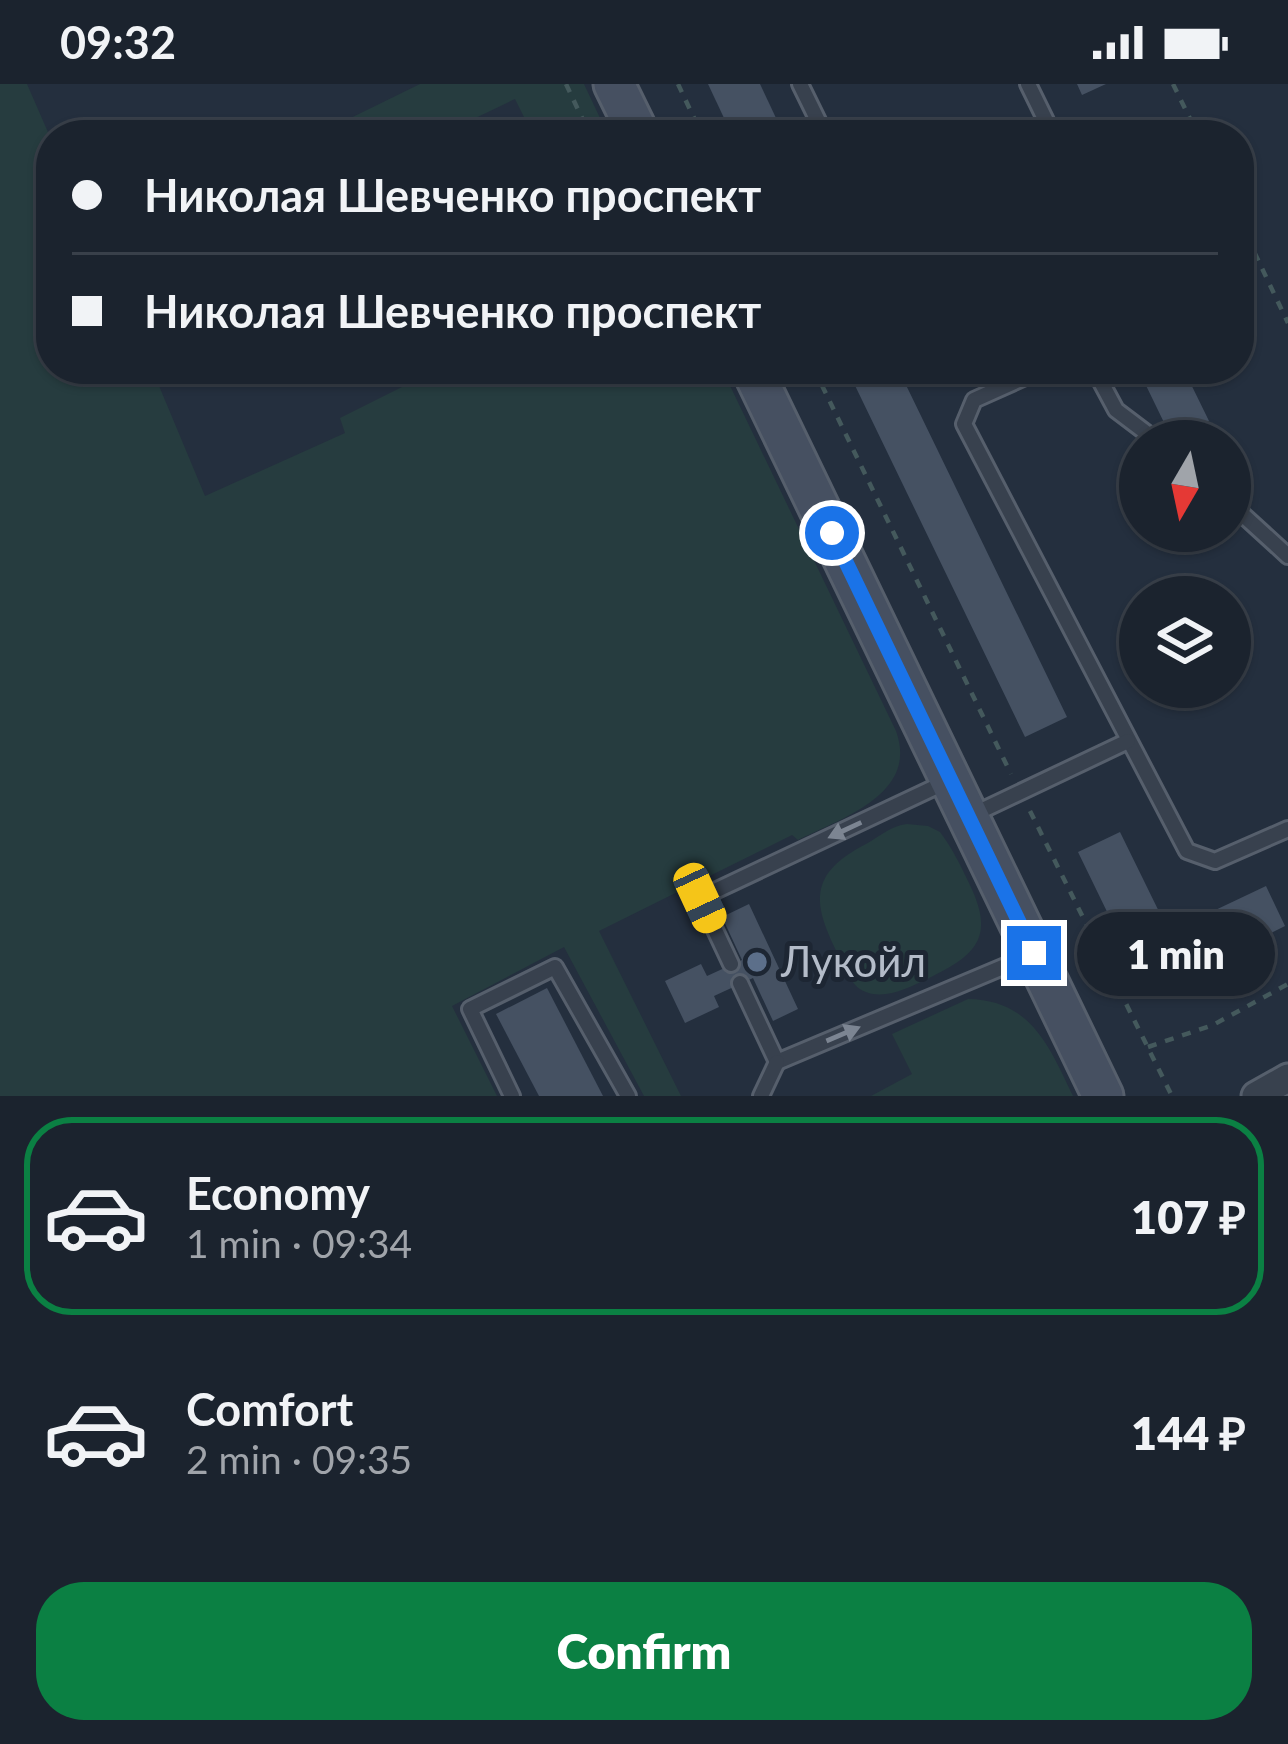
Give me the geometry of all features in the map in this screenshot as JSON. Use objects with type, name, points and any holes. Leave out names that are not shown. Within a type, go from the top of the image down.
[{"type":"main road","points":[[614,84],[632,120]]},
{"type":"main road","points":[[759,384],[1103,1096]]},
{"type":"street","points":[[1256,1096],[1288,1078]]},
{"type":"lane","points":[[800,84],[818,120]]},
{"type":"lane","points":[[1028,84],[1046,120]]},
{"type":"lane","points":[[1010,384],[974,400],[964,424],[1187,851],[1215,861],[1288,829]]},
{"type":"lane","points":[[1102,384],[1116,410],[1129,420]]},
{"type":"lane","points":[[1251,522],[1288,556]]},
{"type":"lane","points":[[969,817],[1128,741]]},
{"type":"lane","points":[[731,964],[700,898],[950,780]]},
{"type":"lane","points":[[761,1096],[777,1062],[1034,953]]},
{"type":"lane","points":[[512,1096],[470,1009],[555,967],[628,1096]]},
{"type":"lane","points":[[740,983],[777,1062]]},
{"type":"path","points":[[566,84],[583,120]]},
{"type":"path","points":[[677,84],[695,120]]},
{"type":"path","points":[[1173,84],[1191,120]]},
{"type":"path","points":[[1254,252],[1288,323]]},
{"type":"path","points":[[821,384],[1172,1096]]},
{"type":"path","points":[[1148,1047],[1213,1025],[1288,984]]},
{"type":"green space","points":[[0,84],[27,84],[43,120],[36,120],[36,384],[158,384],[205,496],[345,433],[340,418],[408,384],[729,384],[896,731],[900,753],[897,772],[887,787],[854,812],[798,840],[792,835],[599,931],[681,1096],[644,1096],[564,947],[452,1006],[497,1096],[0,1096]]},
{"type":"green space","points":[[420,84],[584,84],[601,120],[526,120],[515,99],[471,120],[347,120]]},
{"type":"green space","points":[[907,824],[940,832],[976,900],[981,929],[978,941],[960,961],[913,986],[874,994],[861,990],[846,972],[824,920],[821,891],[825,879],[847,855]]},
{"type":"green space","points":[[968,999],[990,1001],[1023,1017],[1046,1044],[1073,1096],[871,1096],[912,1074],[892,1034]]},
{"type":"building","points":[[708,84],[760,84],[777,120],[725,120]]},
{"type":"building","points":[[1077,84],[1106,84],[1082,95]]},
{"type":"building","points":[[854,384],[908,384],[1067,717],[1025,737]]},
{"type":"building","points":[[1145,384],[1191,384],[1209,420],[1163,420]]},
{"type":"building","points":[[1120,832],[1169,932],[1266,886],[1285,926],[1147,994],[1078,852]]},
{"type":"building","name":"Лукойл","points":[[749,904],[798,1009],[773,1021],[753,978],[714,996],[719,1007],[685,1023],[665,981],[701,964],[707,976],[742,960],[722,917]]},
{"type":"building","points":[[547,988],[603,1096],[539,1096],[496,1014]]},
{"type":"place","name":"Лукойл","points":[[757,962]]},
{"type":"route","points":[[832,533],[1034,953]]}]
